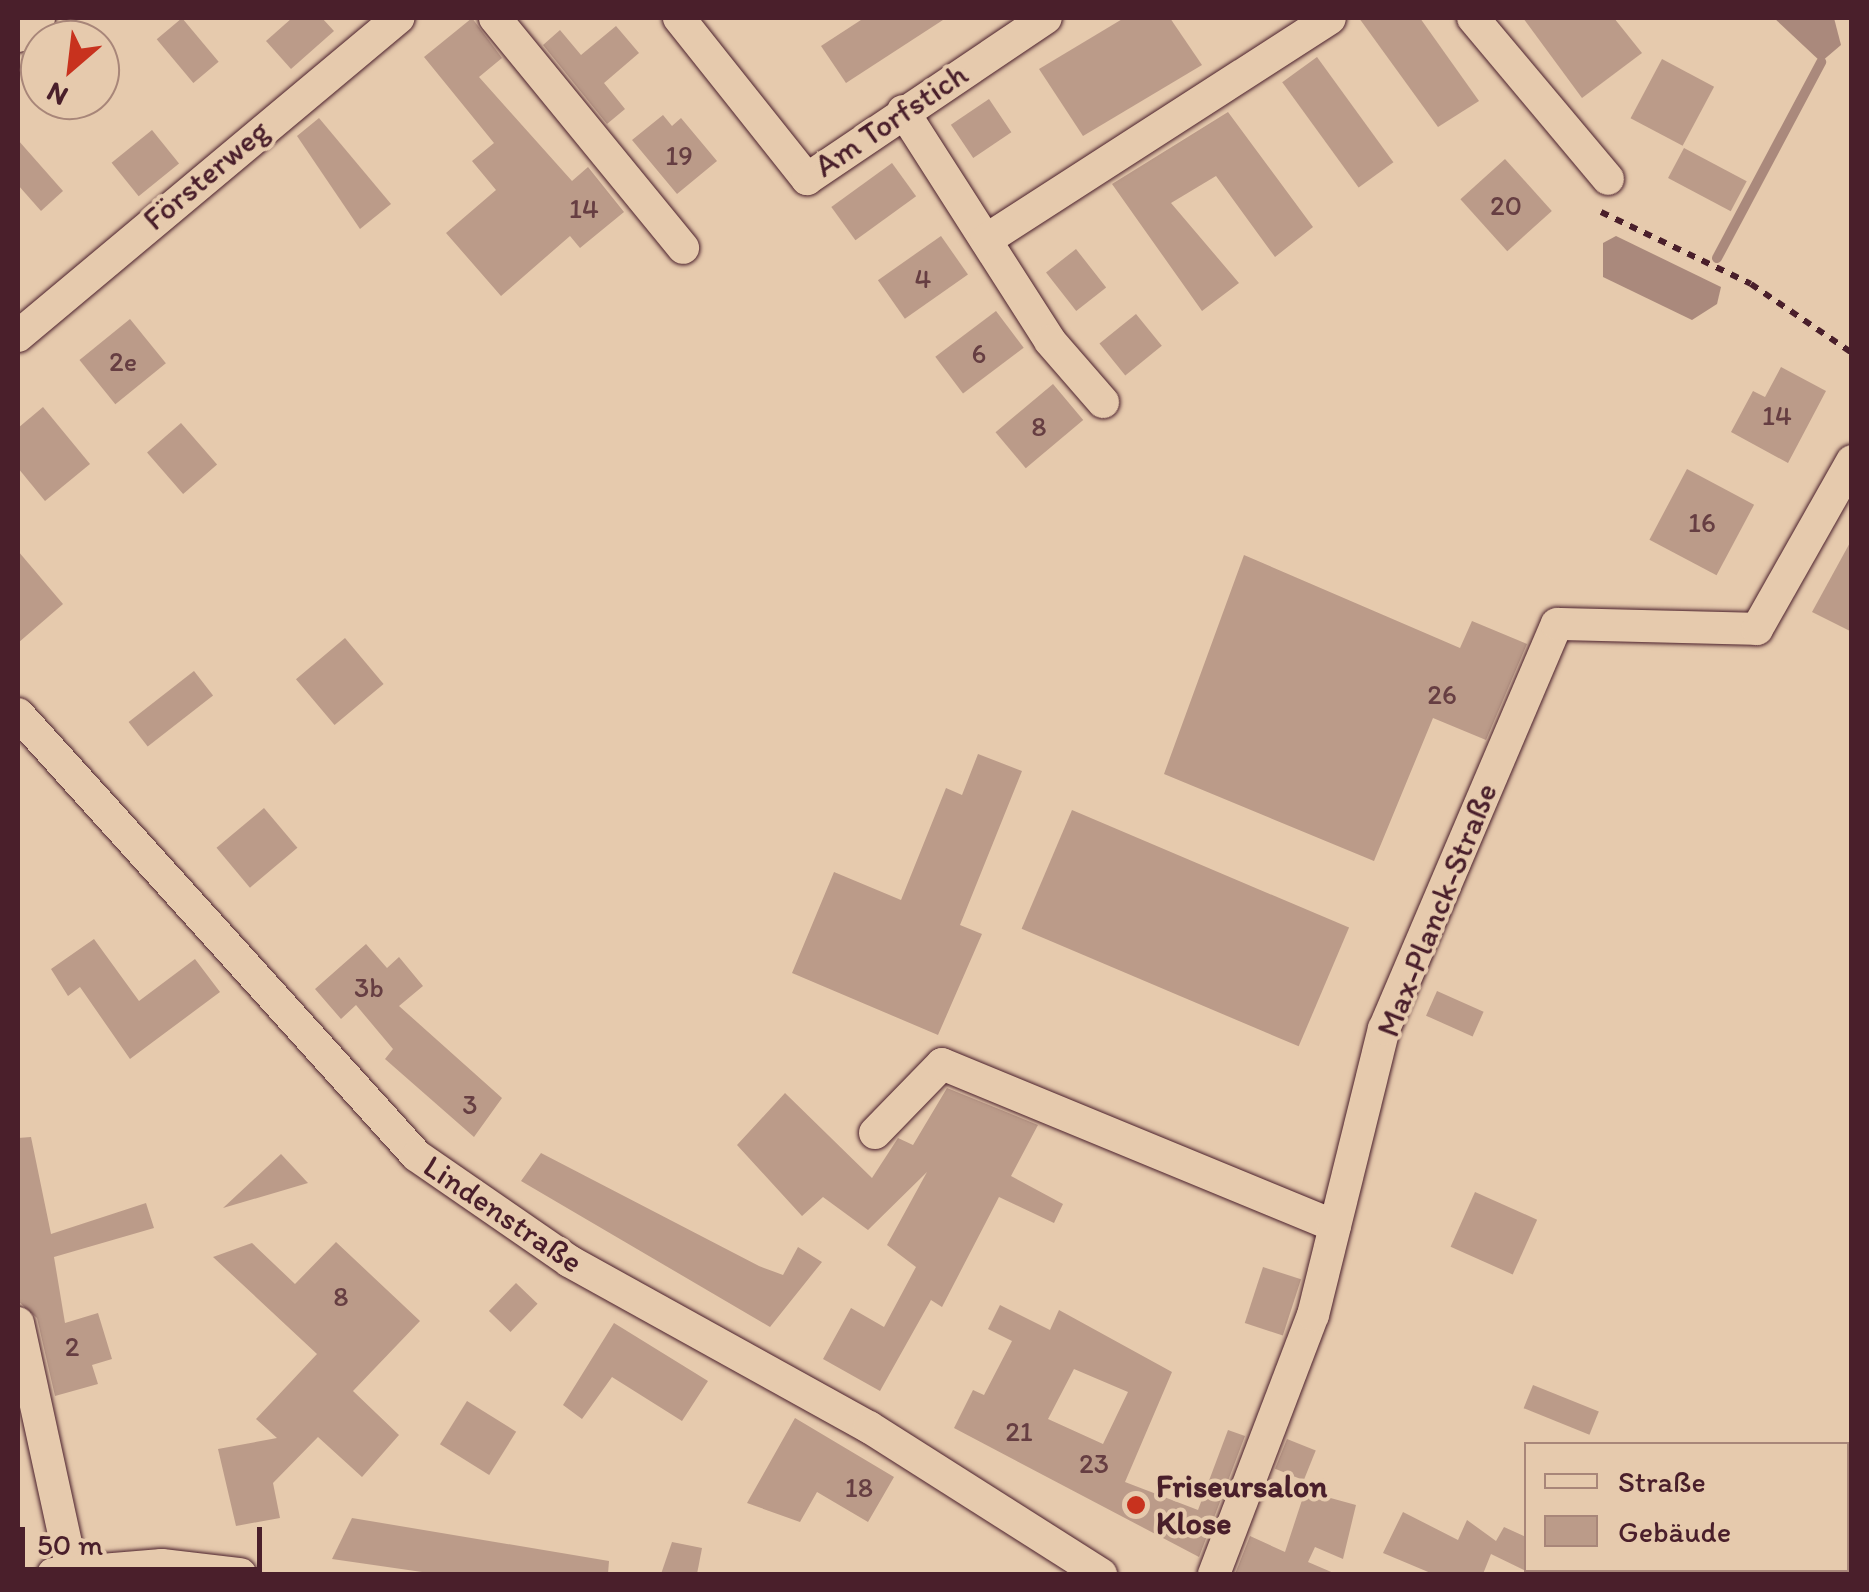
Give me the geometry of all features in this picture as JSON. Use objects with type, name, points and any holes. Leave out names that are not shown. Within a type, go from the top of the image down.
[{"type":"street","points":[[18,36],[39,18]]},
{"type":"street","name":"Försterweg","points":[[18,336],[398,18]]},
{"type":"street","points":[[495,18],[683,248]]},
{"type":"street","name":"Am Torfstich","points":[[679,18],[807,179],[1046,18]]},
{"type":"street","points":[[986,240],[1330,18]]},
{"type":"street","points":[[1474,18],[1608,178]]},
{"type":"street","points":[[903,112],[1050,341],[1103,402]]},
{"type":"street","name":"Max-Planck-Straße","points":[[1214,1574],[1314,1315],[1384,1029],[1557,624],[1757,629],[1852,461]]},
{"type":"street","name":"Lindenstraße","points":[[18,714],[416,1156],[569,1261],[870,1427],[1101,1574]]},
{"type":"street","points":[[875,1133],[942,1064],[1335,1226]]},
{"type":"street","points":[[18,1324],[62,1572],[162,1565],[240,1574]]},
{"type":"path","points":[[1608,178],[1595,209],[1751,284],[1852,354]]},
{"type":"shaded area","points":[[1774,18],[1834,18],[1841,45],[1821,62]]},
{"type":"shaded area","points":[[1616,236],[1721,287],[1717,304],[1692,320],[1603,277],[1603,243]]},
{"type":"building","points":[[182,18],[219,62],[193,83],[157,39]]},
{"type":"building","points":[[292,18],[322,18],[334,31],[291,69],[266,41]]},
{"type":"building","points":[[472,18],[502,58],[479,77],[572,181],[588,167],[624,212],[580,248],[570,236],[501,296],[446,233],[496,190],[472,161],[494,143],[424,57]]},
{"type":"building","points":[[864,18],[946,18],[846,83],[821,46]]},
{"type":"building","points":[[1124,18],[1170,18],[1202,65],[1083,136],[1039,69]]},
{"type":"building","points":[[1359,18],[1420,18],[1479,101],[1438,127]]},
{"type":"building","points":[[1523,18],[1614,18],[1642,53],[1582,98]]},
{"type":"building","points":[[616,26],[639,53],[604,83],[625,109],[607,124],[543,45],[560,30],[581,55]]},
{"type":"building","points":[[1317,57],[1393,162],[1359,187],[1282,82]]},
{"type":"building","points":[[1662,59],[1714,87],[1683,146],[1631,118]]},
{"type":"building","points":[[989,99],[1011,132],[973,158],[951,125]]},
{"type":"building","points":[[1228,112],[1313,227],[1275,257],[1216,176],[1171,203],[1239,283],[1202,311],[1112,184]]},
{"type":"building","points":[[663,115],[672,126],[681,118],[717,161],[677,194],[632,140]]},
{"type":"building","points":[[319,118],[391,204],[360,229],[297,136]]},
{"type":"building","points":[[152,130],[179,163],[139,196],[112,163]]},
{"type":"building","points":[[18,140],[63,191],[41,211],[18,185]]},
{"type":"building","points":[[1684,148],[1747,181],[1731,211],[1668,178]]},
{"type":"building","points":[[1505,159],[1552,211],[1507,251],[1460,199]]},
{"type":"building","points":[[892,163],[916,196],[855,240],[831,207]]},
{"type":"building","points":[[941,236],[968,275],[905,319],[878,280]]},
{"type":"building","points":[[1076,249],[1106,288],[1076,311],[1046,272]]},
{"type":"building","points":[[996,311],[1024,348],[963,393],[935,357]]},
{"type":"building","points":[[1136,314],[1162,346],[1125,375],[1099,344]]},
{"type":"building","points":[[130,319],[166,363],[115,404],[79,360]]},
{"type":"building","points":[[1781,367],[1826,391],[1788,463],[1731,432],[1753,391],[1765,397]]},
{"type":"building","points":[[1053,384],[1083,420],[1026,468],[996,432]]},
{"type":"building","points":[[43,407],[90,464],[45,501],[18,468],[18,428]]},
{"type":"building","points":[[181,423],[217,465],[183,494],[147,453]]},
{"type":"building","points":[[1687,469],[1754,505],[1717,575],[1649,540]]},
{"type":"building","points":[[1852,539],[1852,632],[1812,612]]},
{"type":"building","points":[[18,551],[63,604],[18,643]]},
{"type":"building","points":[[1244,555],[1460,648],[1472,621],[1527,644],[1486,740],[1433,718],[1374,861],[1164,774]]},
{"type":"building","points":[[345,638],[384,684],[335,725],[296,679]]},
{"type":"building","points":[[194,671],[213,695],[148,747],[129,722]]},
{"type":"building","points":[[978,754],[1022,771],[960,925],[982,934],[938,1035],[792,973],[834,872],[901,900],[946,788],[962,795]]},
{"type":"building","points":[[264,808],[297,848],[250,888],[217,848]]},
{"type":"building","points":[[1072,810],[1349,928],[1299,1046],[1022,929]]},
{"type":"building","points":[[94,939],[139,1001],[195,959],[220,992],[130,1059],[80,987],[68,996],[51,969]]},
{"type":"building","points":[[366,944],[387,968],[399,957],[423,986],[399,1006],[502,1098],[474,1137],[385,1059],[393,1049],[356,1005],[341,1019],[315,989]]},
{"type":"building","points":[[1437,991],[1484,1012],[1473,1036],[1426,1016]]},
{"type":"building","points":[[947,1088],[1038,1125],[1011,1176],[1063,1204],[1054,1223],[999,1197],[942,1307],[931,1300],[880,1391],[823,1359],[851,1308],[884,1327],[916,1267],[887,1245],[927,1172],[868,1230],[823,1197],[802,1216],[737,1145],[785,1093],[872,1178],[898,1138],[913,1145]]},
{"type":"building","points":[[31,1137],[51,1234],[146,1203],[154,1228],[54,1257],[65,1323],[98,1313],[112,1359],[92,1365],[98,1384],[55,1396],[37,1318],[18,1301],[18,1138]]},
{"type":"building","points":[[541,1153],[759,1266],[783,1275],[798,1247],[822,1262],[770,1327],[521,1181]]},
{"type":"building","points":[[281,1154],[308,1183],[223,1208]]},
{"type":"building","points":[[1475,1192],[1537,1220],[1513,1274],[1451,1247]]},
{"type":"building","points":[[336,1242],[420,1321],[353,1391],[399,1435],[362,1477],[318,1437],[273,1483],[280,1518],[236,1526],[218,1449],[277,1438],[256,1419],[317,1354],[213,1257],[252,1243],[295,1284]]},
{"type":"building","points":[[1263,1267],[1301,1279],[1283,1335],[1245,1323]]},
{"type":"building","points":[[516,1283],[538,1304],[510,1332],[489,1311]]},
{"type":"building","points":[[1000,1305],[1050,1330],[1059,1310],[1172,1372],[1125,1482],[1198,1510],[1228,1430],[1245,1436],[1199,1557],[954,1428],[973,1390],[984,1395],[1012,1341],[988,1329]],"holes":[[[1074,1369],[1128,1392],[1103,1444],[1048,1419]]]},
{"type":"building","points":[[614,1323],[708,1381],[682,1421],[612,1377],[582,1419],[563,1405]]},
{"type":"building","points":[[1533,1385],[1599,1412],[1589,1435],[1524,1408]]},
{"type":"building","points":[[467,1401],[516,1432],[489,1475],[440,1444]]},
{"type":"building","points":[[795,1418],[894,1477],[868,1522],[817,1492],[800,1522],[747,1503]]},
{"type":"building","points":[[1287,1439],[1316,1451],[1304,1480],[1275,1469]]},
{"type":"building","points":[[1305,1491],[1356,1505],[1343,1559],[1315,1547],[1308,1562],[1336,1574],[1235,1574],[1250,1536],[1285,1552]]},
{"type":"building","points":[[1403,1512],[1458,1540],[1467,1520],[1496,1541],[1504,1527],[1524,1536],[1524,1570],[1491,1554],[1483,1574],[1433,1574],[1383,1553]]},
{"type":"building","points":[[352,1518],[609,1561],[608,1574],[436,1574],[332,1559]]},
{"type":"building","points":[[672,1542],[702,1548],[697,1574],[661,1574]]},
{"type":"waterway","points":[[1717,258],[1821,62]]},
{"type":"place","name":"Friseursalon Klose","points":[[1136,1505]]}]
